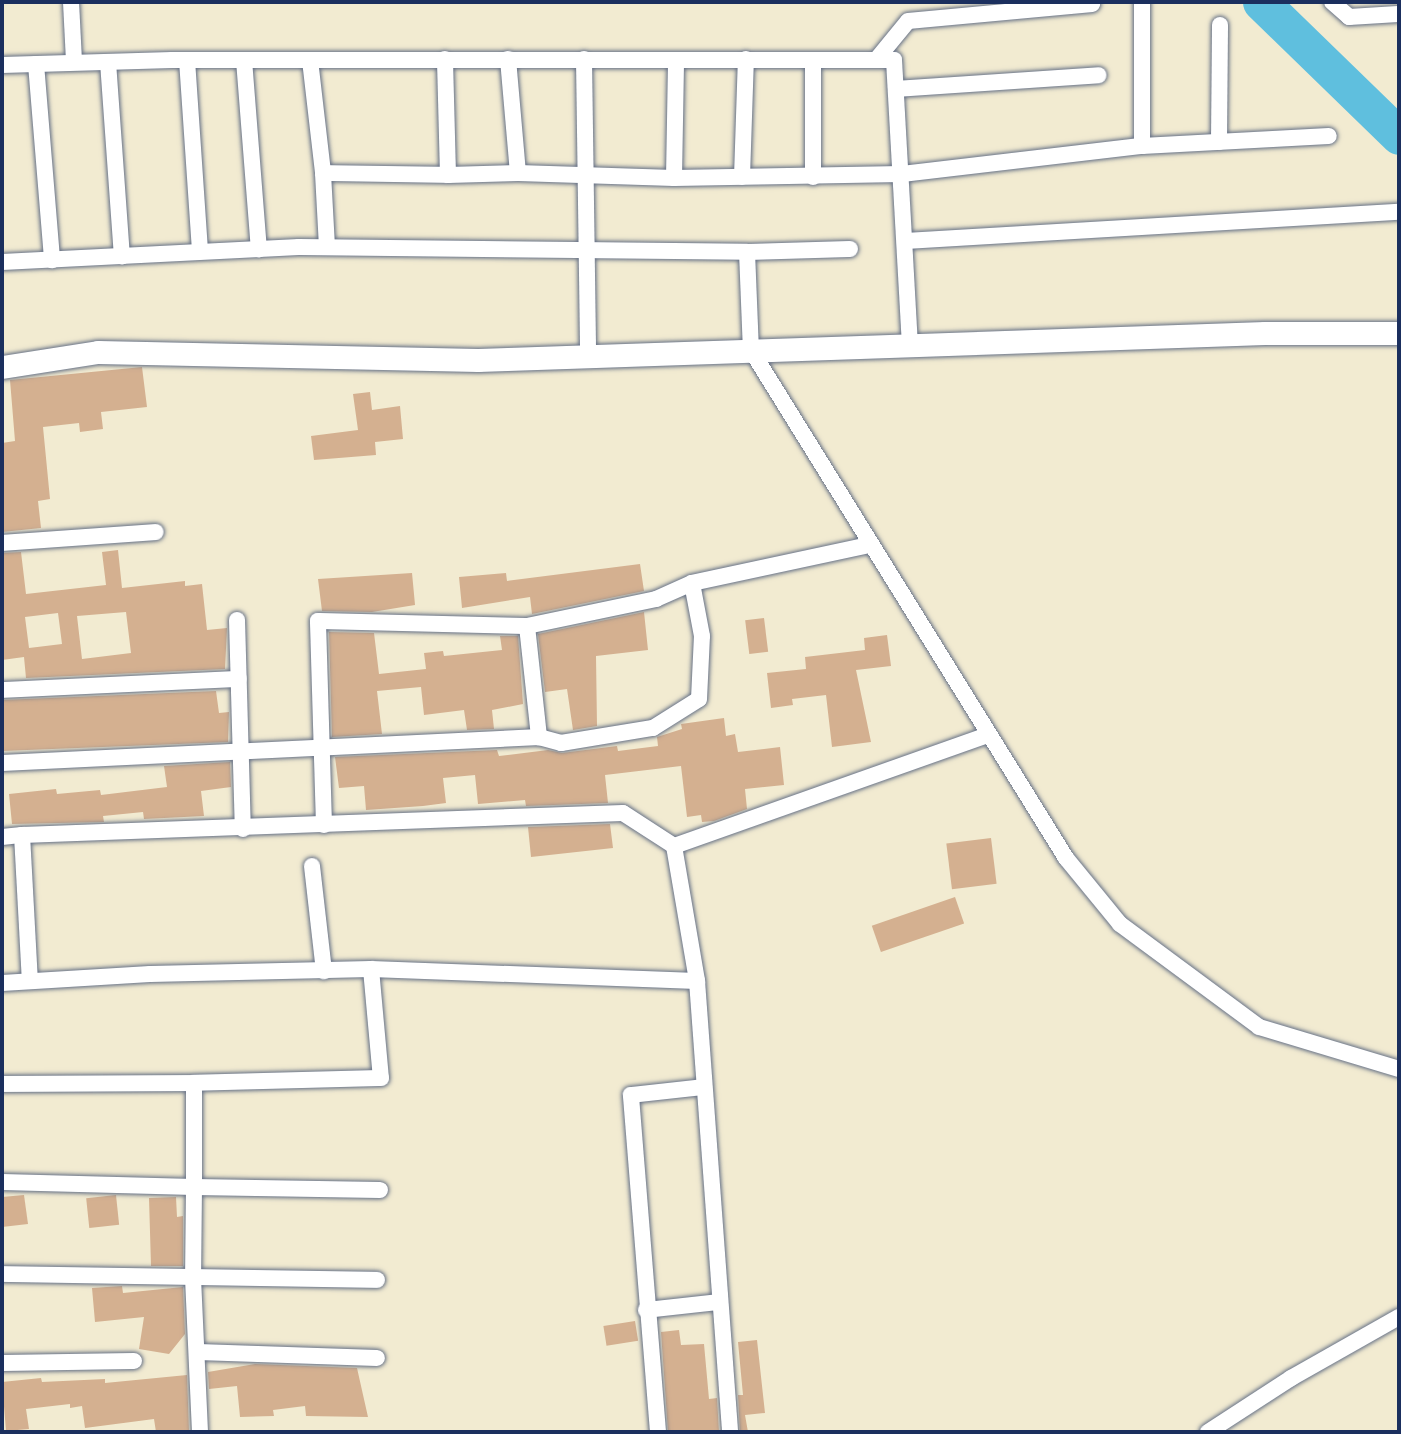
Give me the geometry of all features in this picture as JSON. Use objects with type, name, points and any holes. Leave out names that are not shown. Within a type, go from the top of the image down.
[{"type":"street","points":[[71,2],[74,62]]},
{"type":"street","points":[[1142,2],[1142,146]]},
{"type":"street","points":[[1332,2],[1349,17],[1397,10]]},
{"type":"street","points":[[876,60],[908,21],[1092,4]]},
{"type":"street","points":[[1219,142],[1220,26]]},
{"type":"street","points":[[445,59],[448,175]]},
{"type":"street","points":[[508,59],[518,173]]},
{"type":"street","points":[[584,59],[583,177],[588,248],[589,356]]},
{"type":"street","points":[[742,177],[746,59]]},
{"type":"street","points":[[187,60],[200,253]]},
{"type":"street","points":[[2,65],[187,60],[894,60],[910,345]]},
{"type":"street","points":[[244,60],[259,249]]},
{"type":"street","points":[[310,60],[324,173],[327,247]]},
{"type":"street","points":[[813,60],[813,177]]},
{"type":"street","points":[[108,62],[122,256]]},
{"type":"street","points":[[674,178],[676,62]]},
{"type":"street","points":[[36,64],[52,260]]},
{"type":"street","points":[[896,89],[1098,75]]},
{"type":"street","points":[[324,173],[518,173],[674,178],[902,174],[1142,146],[1329,136]]},
{"type":"street","points":[[905,241],[1399,212]]},
{"type":"street","points":[[2,262],[327,247],[588,248],[747,252],[850,249]]},
{"type":"street","points":[[747,252],[751,350],[1066,858],[1136,938],[1259,1027],[1399,1069]]},
{"type":"street","points":[[2,367],[98,352],[450,360],[1265,332],[1399,333]]},
{"type":"street","points":[[2,543],[156,532]]},
{"type":"street","points":[[324,825],[318,621],[527,625],[656,599],[692,583],[870,545]]},
{"type":"street","points":[[2,763],[241,750],[321,750],[539,737],[561,743],[653,728],[699,699],[702,636],[692,583]]},
{"type":"street","points":[[237,620],[243,829]]},
{"type":"street","points":[[527,625],[539,737]]},
{"type":"street","points":[[2,690],[239,679]]},
{"type":"street","points":[[674,846],[988,735]]},
{"type":"street","points":[[2,837],[623,813],[674,846],[697,981],[730,1432]]},
{"type":"street","points":[[22,835],[30,981]]},
{"type":"street","points":[[312,866],[324,971]]},
{"type":"street","points":[[2,983],[371,970],[697,981]]},
{"type":"street","points":[[2,1084],[381,1078],[371,970]]},
{"type":"street","points":[[194,1083],[193,1278],[200,1432]]},
{"type":"street","points":[[658,1432],[646,1310],[631,1095],[704,1087]]},
{"type":"street","points":[[2,1182],[380,1190]]},
{"type":"street","points":[[2,1274],[377,1280]]},
{"type":"street","points":[[646,1310],[719,1302]]},
{"type":"street","points":[[1208,1432],[1291,1377],[1399,1317]]},
{"type":"street","points":[[198,1352],[377,1358]]},
{"type":"street","points":[[2,1363],[134,1361]]},
{"type":"building","points":[[142,367],[147,407],[101,412],[103,429],[80,432],[79,423],[43,427],[50,499],[38,501],[41,528],[2,532],[2,443],[15,441],[10,380]]},
{"type":"building","points":[[370,392],[372,410],[400,406],[403,439],[375,442],[376,455],[314,460],[311,436],[358,430],[353,394]]},
{"type":"building","points":[[118,550],[122,588],[185,581],[185,586],[202,584],[207,630],[227,628],[225,669],[26,678],[24,657],[2,660],[2,553],[21,552],[26,594],[106,585],[102,552]],"holes":[[[126,612],[131,653],[82,659],[77,616]],[[58,613],[62,644],[29,648],[25,617]]]},
{"type":"building","points":[[640,564],[644,591],[532,614],[530,597],[462,608],[459,577],[506,573],[507,581]]},
{"type":"building","points":[[412,573],[415,605],[372,612],[322,611],[318,579]]},
{"type":"building","points":[[644,612],[648,650],[596,656],[597,726],[573,730],[567,689],[545,692],[538,634]]},
{"type":"building","points":[[764,618],[768,652],[749,654],[745,620]]},
{"type":"building","points":[[329,632],[374,633],[379,674],[426,669],[424,653],[443,651],[444,656],[502,650],[500,636],[518,636],[523,704],[492,710],[494,729],[467,730],[464,710],[424,715],[421,687],[377,691],[382,734],[332,737]]},
{"type":"building","points":[[887,635],[891,666],[856,670],[871,742],[832,747],[826,695],[792,699],[793,705],[771,708],[767,673],[806,669],[805,657],[865,650],[864,638]]},
{"type":"building","points":[[216,691],[219,713],[229,712],[228,742],[2,751],[2,700]]},
{"type":"building","points":[[724,718],[726,736],[735,734],[738,752],[780,747],[784,785],[745,789],[747,809],[714,821],[702,822],[701,815],[687,817],[681,766],[605,775],[608,803],[526,806],[525,800],[478,804],[475,775],[443,778],[446,803],[423,806],[366,810],[364,786],[339,788],[335,757],[497,750],[499,756],[548,750],[562,753],[617,746],[618,751],[658,746],[657,737],[682,729],[681,724]]},
{"type":"building","points":[[230,762],[231,787],[201,791],[204,816],[144,819],[143,812],[103,816],[104,822],[12,824],[9,794],[56,789],[57,794],[100,790],[101,795],[167,787],[164,766]]},
{"type":"building","points":[[610,824],[613,848],[531,857],[528,827]]},
{"type":"building","points":[[991,838],[997,884],[952,889],[946,843]]},
{"type":"building","points":[[955,897],[964,923],[881,952],[872,926]]},
{"type":"building","points":[[24,1195],[28,1224],[2,1227],[2,1197]]},
{"type":"building","points":[[116,1195],[119,1225],[89,1228],[86,1198]]},
{"type":"building","points":[[176,1197],[177,1217],[183,1216],[183,1266],[151,1266],[149,1198]]},
{"type":"building","points":[[122,1286],[123,1293],[183,1287],[185,1334],[169,1354],[139,1349],[144,1317],[95,1322],[92,1288]]},
{"type":"building","points":[[635,1321],[638,1341],[607,1346],[603,1326]]},
{"type":"building","points":[[679,1330],[681,1345],[704,1344],[709,1399],[717,1398],[719,1432],[668,1432],[661,1332]]},
{"type":"building","points":[[757,1340],[765,1413],[745,1415],[748,1432],[740,1432],[738,1395],[743,1395],[738,1342]]},
{"type":"building","points":[[255,1364],[357,1368],[368,1417],[306,1416],[305,1406],[273,1410],[274,1416],[240,1417],[237,1386],[209,1389],[208,1372]]},
{"type":"building","points":[[187,1375],[189,1431],[156,1432],[154,1419],[85,1428],[82,1406],[70,1408],[70,1404],[26,1409],[29,1429],[6,1431],[2,1382],[41,1378],[42,1382],[105,1379],[105,1383]]},
{"type":"waterway","points":[[1261,2],[1399,136]]}]
